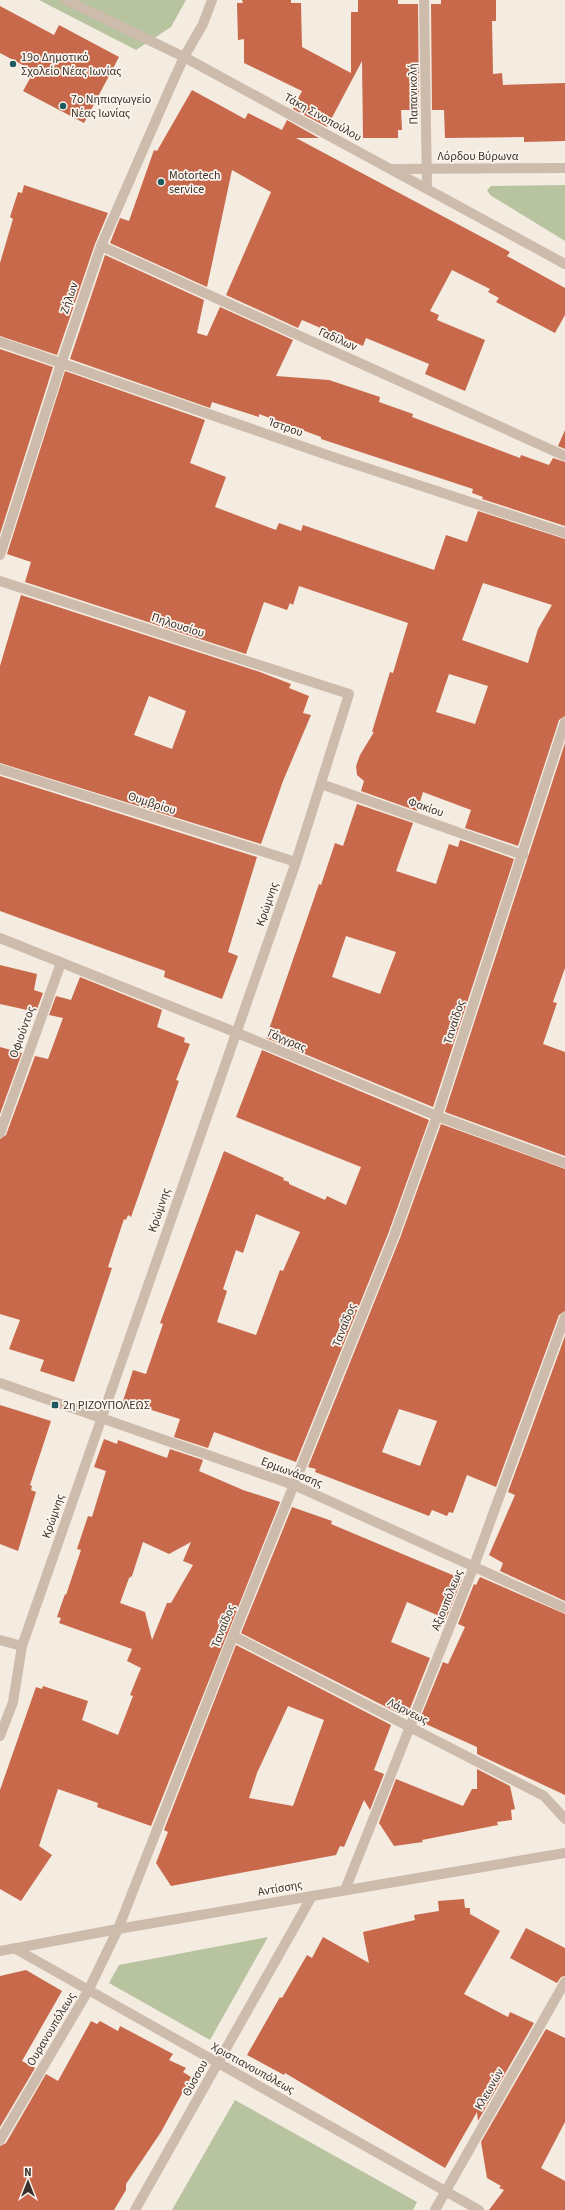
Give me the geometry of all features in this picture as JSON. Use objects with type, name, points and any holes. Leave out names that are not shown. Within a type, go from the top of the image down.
[{"type":"street","name":"Τάκη Σινοπούλου","points":[[66,0],[184,57],[565,264]]},
{"type":"street","name":"Ζήλων","points":[[0,555],[61,364],[101,246],[184,57],[204,24],[212,0]]},
{"type":"street","name":"Παπανικολή","points":[[424,0],[427,188]]},
{"type":"street","name":"Λόρδου Βύρωνα","points":[[392,170],[565,168]]},
{"type":"street","name":"Γαδίλων","points":[[101,246],[565,456]]},
{"type":"street","name":"Ίστρου","points":[[0,342],[334,457],[565,533]]},
{"type":"street","name":"Πηλουσίου","points":[[0,582],[349,694]]},
{"type":"street","name":"Κρώμνης","points":[[0,1736],[13,1702],[22,1646],[296,862],[349,694]]},
{"type":"street","name":"Ταναΐδος","points":[[118,1929],[233,1636],[394,1236],[437,1116],[565,722]]},
{"type":"street","name":"Θυμβρίου","points":[[0,769],[296,862]]},
{"type":"street","name":"Φακίου","points":[[321,784],[523,855]]},
{"type":"street","name":"Γάγγρας","points":[[0,938],[236,1032],[437,1116],[565,1163]]},
{"type":"street","name":"Οφιούντος","points":[[0,1133],[61,963]]},
{"type":"street","name":"Αξιουπόλεως","points":[[345,1890],[409,1726],[474,1566],[565,1316]]},
{"type":"street","name":"Ερμωνάσσης","points":[[0,1383],[294,1485],[565,1608]]},
{"type":"street","name":"Λάρνεως","points":[[233,1636],[544,1796],[565,1819]]},
{"type":"street","points":[[0,1640],[22,1646]]},
{"type":"street","name":"Αντίσσης","points":[[0,1951],[118,1929],[565,1853]]},
{"type":"street","name":"Θύσσου","points":[[135,2210],[312,1896]]},
{"type":"street","name":"Ουρανουπόλεως","points":[[0,2140],[88,1990],[118,1929]]},
{"type":"street","name":"Χριστιανουπόλεως","points":[[14,1948],[479,2210]]},
{"type":"street","name":"Κλεωνών","points":[[435,2210],[565,1982]]},
{"type":"green space","points":[[39,0],[186,0],[171,27],[136,50]]},
{"type":"green space","points":[[565,185],[565,241],[490,195],[487,190],[491,186]]},
{"type":"green space","points":[[268,1937],[210,2040],[109,1983],[119,1965]]},
{"type":"green space","points":[[235,2100],[417,2202],[413,2210],[172,2210]]},
{"type":"building","points":[[242,0],[291,0],[291,3],[301,3],[302,47],[351,73],[351,12],[358,12],[358,0],[398,0],[398,4],[418,4],[419,110],[401,110],[402,130],[398,130],[398,138],[363,138],[362,61],[327,127],[293,109],[302,91],[244,63],[244,39],[238,40],[237,3],[243,3]]},
{"type":"building","points":[[441,0],[496,0],[496,21],[492,21],[493,74],[502,73],[503,85],[565,83],[565,141],[524,142],[524,137],[445,138],[444,110],[432,110],[431,4],[441,4]]},
{"type":"building","points":[[0,6],[54,35],[59,25],[119,57],[84,123],[23,91],[34,71],[0,53]]},
{"type":"building","points":[[192,90],[245,119],[248,113],[282,130],[287,120],[319,138],[296,138],[510,252],[507,256],[565,288],[565,315],[555,333],[496,302],[499,298],[488,292],[490,289],[452,270],[430,311],[439,315],[437,320],[485,340],[465,391],[425,374],[429,364],[366,338],[363,346],[302,320],[298,328],[226,295],[271,192],[232,170],[207,287],[110,243],[120,218],[129,221],[154,150],[157,151]]},
{"type":"building","points":[[24,185],[108,213],[95,244],[57,355],[0,336],[0,263],[13,219],[10,217],[18,192],[22,193]]},
{"type":"building","points":[[105,255],[204,300],[197,333],[207,336],[220,307],[293,340],[276,376],[329,380],[380,397],[379,402],[413,414],[412,417],[520,458],[521,455],[549,465],[553,458],[565,462],[565,526],[482,499],[483,497],[472,493],[473,489],[321,439],[321,437],[259,414],[259,417],[212,402],[210,408],[70,359]]},
{"type":"building","points":[[0,349],[53,367],[0,534]]},
{"type":"building","points":[[65,371],[205,420],[190,463],[226,477],[215,507],[276,530],[279,523],[301,531],[303,525],[434,570],[446,535],[467,542],[478,511],[565,539],[565,716],[559,720],[518,846],[465,828],[471,810],[423,792],[417,811],[361,791],[364,781],[357,775],[356,766],[360,755],[374,732],[372,732],[390,672],[393,673],[408,623],[299,586],[293,605],[290,603],[287,610],[264,602],[246,654],[25,582],[31,562],[7,554]],"holes":[[[483,583],[552,605],[538,629],[528,663],[462,640]],[[449,674],[488,686],[475,724],[436,712]]]},
{"type":"building","points":[[565,430],[565,449],[558,446]]},
{"type":"building","points":[[21,595],[260,672],[291,684],[289,688],[309,696],[303,713],[311,715],[283,781],[261,844],[0,763],[0,666]],"holes":[[[149,696],[186,711],[172,749],[134,735]]]},
{"type":"building","points":[[565,743],[565,968],[553,1002],[557,1003],[543,1044],[565,1052],[565,1156],[445,1112]]},
{"type":"building","points":[[0,776],[257,857],[228,952],[238,956],[222,999],[164,977],[165,971],[0,911]]},
{"type":"building","points":[[357,804],[413,823],[396,871],[436,884],[449,844],[458,847],[460,840],[514,859],[433,1107],[266,1038],[319,884],[321,885],[335,843],[343,846]],"holes":[[[346,936],[396,952],[380,994],[332,977]]]},
{"type":"building","points":[[0,965],[37,974],[34,990],[43,993],[36,1012],[0,1004]]},
{"type":"building","points":[[80,977],[162,1010],[157,1027],[185,1038],[184,1042],[190,1044],[176,1080],[179,1081],[131,1217],[128,1215],[126,1220],[124,1219],[108,1267],[112,1268],[74,1382],[40,1371],[44,1360],[9,1349],[20,1320],[0,1314],[0,1139],[6,1135],[35,1056],[48,1059],[63,1018],[49,1015],[56,996],[71,1000]]},
{"type":"building","points":[[0,1047],[22,1053],[0,1114]]},
{"type":"building","points":[[262,1050],[429,1120],[388,1234],[296,1462],[214,1432],[208,1448],[174,1437],[180,1419],[123,1401],[133,1370],[146,1374],[163,1324],[160,1323],[224,1151],[284,1178],[283,1180],[289,1182],[289,1184],[325,1200],[327,1196],[346,1205],[361,1167],[236,1117]],"holes":[[[256,1214],[300,1232],[283,1271],[280,1270],[256,1335],[217,1322],[227,1291],[223,1289],[236,1250],[243,1253]]]},
{"type":"building","points":[[441,1124],[565,1169],[565,1311],[559,1315],[496,1487],[467,1475],[453,1513],[449,1512],[447,1516],[432,1510],[429,1516],[315,1472],[316,1469],[308,1467],[400,1238]],"holes":[[[399,1409],[437,1421],[420,1466],[382,1452]]]},
{"type":"building","points":[[565,1336],[565,1601],[500,1571],[503,1563],[489,1555],[515,1495],[508,1492]]},
{"type":"building","points":[[0,1405],[51,1421],[30,1485],[32,1486],[31,1490],[36,1492],[18,1551],[0,1544]]},
{"type":"building","points":[[104,1439],[117,1444],[118,1440],[167,1458],[170,1449],[203,1460],[199,1471],[243,1490],[280,1502],[151,1826],[97,1807],[98,1803],[58,1789],[39,1846],[52,1855],[21,1901],[0,1889],[0,1790],[36,1687],[42,1689],[43,1686],[88,1701],[82,1720],[118,1735],[133,1696],[130,1695],[141,1668],[127,1661],[132,1649],[59,1623],[61,1618],[57,1617],[81,1550],[77,1549],[88,1516],[92,1517],[106,1471],[94,1467]],"holes":[[[143,1542],[169,1554],[191,1542],[183,1561],[193,1565],[171,1603],[167,1603],[152,1640],[145,1612],[120,1603],[129,1578],[132,1576]]]},
{"type":"building","points":[[292,1507],[332,1521],[331,1524],[462,1579],[446,1619],[407,1602],[391,1642],[430,1658],[407,1716],[396,1712],[241,1633]]},
{"type":"building","points":[[480,1577],[565,1614],[565,1795],[477,1754],[477,1747],[419,1721],[443,1662],[448,1664],[465,1627],[458,1624],[474,1584],[476,1585]]},
{"type":"building","points":[[236,1645],[391,1725],[374,1770],[384,1774],[370,1810],[364,1800],[344,1847],[340,1846],[336,1855],[171,1886],[156,1863],[168,1832],[164,1830]],"holes":[[[288,1706],[324,1720],[293,1806],[249,1798],[257,1773]]]},
{"type":"building","points":[[477,1769],[510,1786],[515,1809],[511,1810],[512,1820],[497,1822],[498,1825],[422,1840],[423,1842],[394,1846],[379,1823],[396,1779],[463,1806],[472,1789],[477,1789]]},
{"type":"building","points":[[464,1899],[465,1908],[470,1908],[470,1914],[500,1931],[464,1994],[508,2017],[510,2012],[534,2023],[478,2121],[477,2112],[445,2168],[285,2073],[284,2075],[247,2055],[280,1997],[282,1998],[307,1955],[312,1958],[323,1937],[369,1963],[363,1932],[415,1920],[414,1915],[439,1911],[438,1901]]},
{"type":"building","points":[[526,1928],[565,1948],[565,1976],[561,1977],[557,1983],[510,1958]]},
{"type":"building","points":[[26,1970],[62,1991],[22,2061],[35,2068],[0,2127],[0,1976]]},
{"type":"building","points":[[91,2021],[97,2024],[100,2021],[118,2031],[120,2026],[173,2054],[169,2060],[186,2068],[183,2072],[191,2077],[161,2132],[126,2184],[126,2190],[114,2210],[0,2210],[0,2146],[6,2143],[46,2074],[58,2081]]},
{"type":"building","points":[[546,2029],[565,2038],[565,2122],[541,2168],[565,2181],[565,2210],[489,2210],[504,2190],[499,2188],[501,2186],[487,2178],[481,2142]]},
{"type":"place","name":"19ο Δημοτικό Σχολείο Νέας Ιωνίας","points":[[13,64]]},
{"type":"place","name":"7ο Νηπιαγωγείο Νέας Ιωνίας","points":[[63,106]]},
{"type":"place","name":"Motortech service","points":[[161,182]]},
{"type":"place","name":"2η ΡΙΖΟΥΠΟΛΕΩΣ","points":[[55,1405]]}]
